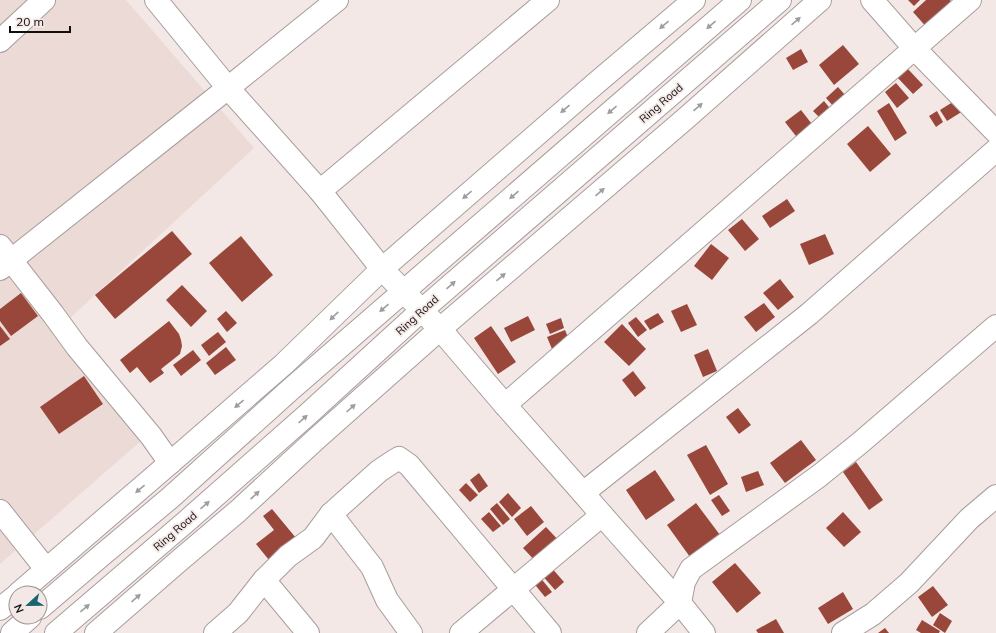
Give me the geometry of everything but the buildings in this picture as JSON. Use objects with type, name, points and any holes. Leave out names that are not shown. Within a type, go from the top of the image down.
[{"type":"main road","points":[[0,41],[44,0]]},
{"type":"main road","points":[[156,0],[228,88],[320,191],[382,269],[440,329],[505,406],[680,603],[704,633]]},
{"type":"main road","points":[[170,464],[151,436],[77,348],[53,314],[4,259],[228,88],[337,0]]},
{"type":"main road","points":[[320,191],[548,0]]},
{"type":"main road","points":[[28,585],[170,464],[284,364],[382,269],[694,0]]},
{"type":"main road","points":[[48,601],[170,498],[403,291],[740,0]]},
{"type":"main road","name":"Ring Road","points":[[56,633],[188,520],[307,415],[422,310],[780,0]]},
{"type":"main road","points":[[96,633],[238,511],[315,440],[440,329],[685,119],[820,0]]},
{"type":"main road","points":[[872,0],[914,48],[996,132]]},
{"type":"main road","points":[[505,406],[970,0]]},
{"type":"main road","points":[[583,492],[809,314],[996,150]]},
{"type":"main road","points":[[648,633],[680,603],[684,582],[690,569],[819,476],[860,443],[996,326]]},
{"type":"main road","points":[[215,633],[238,613],[264,580],[288,556],[313,538],[331,514],[379,471],[399,458],[409,465],[550,633]]},
{"type":"main road","points":[[843,633],[873,614],[910,583],[969,519],[996,496]]},
{"type":"main road","points":[[0,511],[46,569]]},
{"type":"main road","points":[[331,514],[372,567],[387,600],[411,633]]},
{"type":"main road","points":[[461,633],[602,515]]},
{"type":"main road","points":[[264,580],[308,633]]},
{"type":"main road","points":[[0,610],[8,603]]},
{"type":"main road","points":[[12,633],[21,625]]},
{"type":"shaded area","points":[[0,0],[126,0],[254,148],[56,331],[142,440],[0,564]]}]
